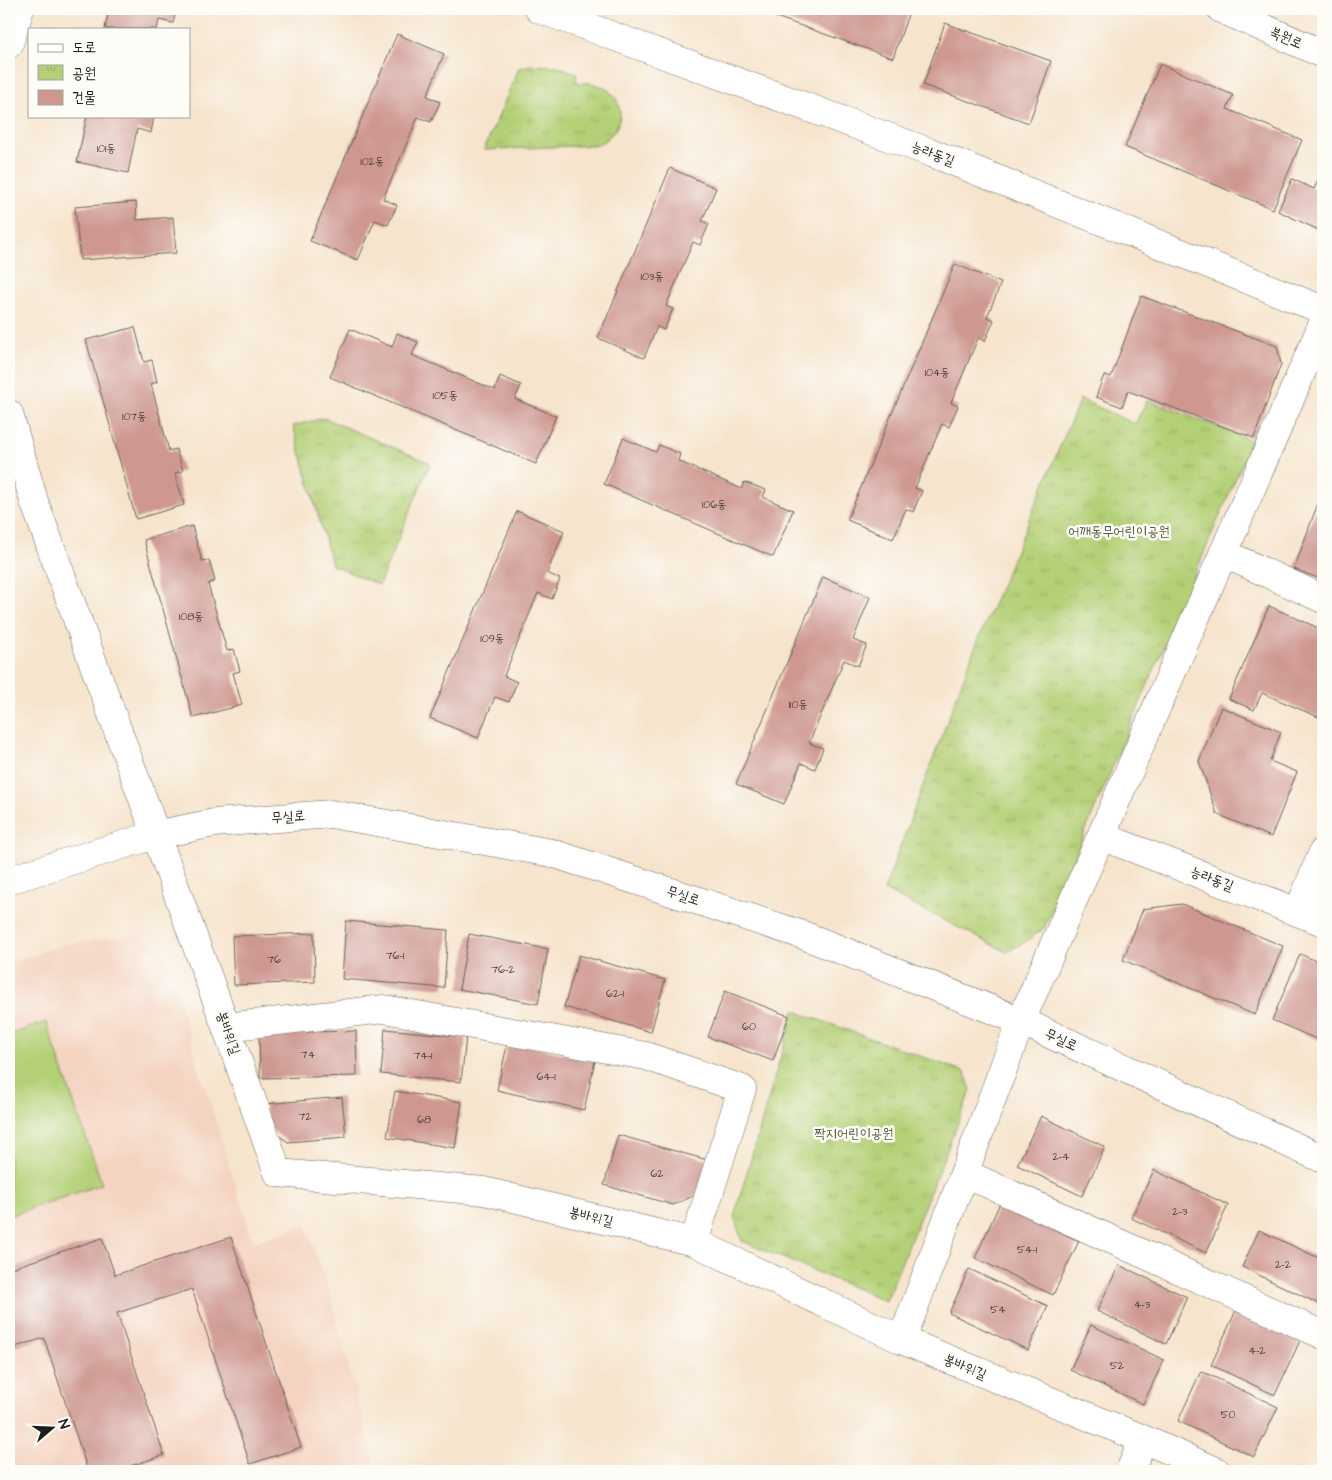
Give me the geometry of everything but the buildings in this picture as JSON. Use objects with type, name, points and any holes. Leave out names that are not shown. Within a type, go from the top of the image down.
[{"type":"street","points":[[9,44],[20,9]]},
{"type":"street","name":"능라동길","points":[[539,9],[932,153],[1323,310]]},
{"type":"street","name":"북원로","points":[[1221,9],[1323,54]]},
{"type":"street","points":[[902,1340],[1021,1021],[1323,323]]},
{"type":"street","name":"봉바위길","points":[[9,414],[34,501],[278,1173],[484,1191],[694,1242],[902,1340],[1216,1471]]},
{"type":"street","points":[[1223,554],[1323,599]]},
{"type":"street","name":"무실로","points":[[9,880],[155,835],[214,823],[331,814],[552,853],[803,935],[1021,1021],[1323,1159]]},
{"type":"street","name":"능라동길","points":[[1101,836],[1323,922]]},
{"type":"street","points":[[1298,912],[1323,852]]},
{"type":"street","points":[[226,1027],[384,1009],[646,1056],[742,1088],[694,1242]]},
{"type":"street","points":[[964,1173],[1323,1334]]},
{"type":"street","points":[[1130,1471],[1143,1439]]},
{"type":"shaded area","points":[[138,934],[163,950],[253,1242],[306,1225],[331,1297],[376,1471],[9,1471],[9,963],[61,945]]},
{"type":"green space","points":[[532,65],[557,66],[576,73],[577,83],[592,83],[604,88],[613,95],[620,115],[617,126],[609,136],[597,145],[484,150],[519,68]]},
{"type":"green space","name":"어깨동무어린이공원","points":[[1080,399],[1135,424],[1147,400],[1252,440],[1044,928],[1007,952],[884,890],[972,655]]},
{"type":"green space","points":[[324,418],[430,463],[379,585],[332,565],[293,426]]},
{"type":"green space","name":"짝지어린이공원","points":[[794,1011],[965,1072],[971,1090],[886,1301],[742,1241],[734,1217]]},
{"type":"green space","points":[[46,1022],[102,1184],[9,1216],[9,1035]]}]
